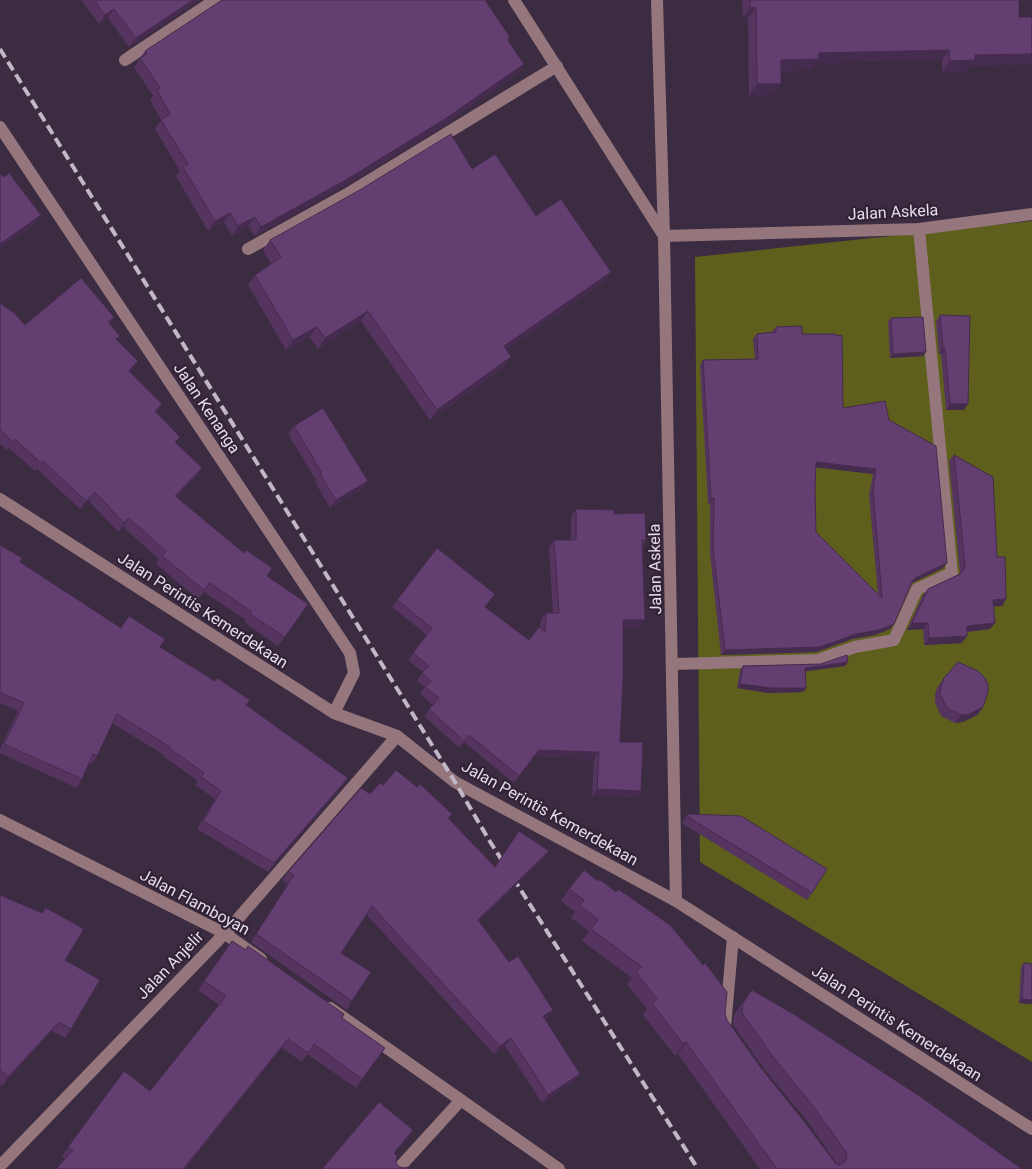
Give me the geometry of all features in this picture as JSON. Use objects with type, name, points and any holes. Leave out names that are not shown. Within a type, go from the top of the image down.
[{"type":"street","points":[[125,60],[215,0]]},
{"type":"street","points":[[514,0],[664,236]]},
{"type":"street","name":"Jalan Askela","points":[[657,0],[664,236],[676,901]]},
{"type":"street","points":[[248,249],[347,194],[557,66]]},
{"type":"street","name":"Jalan Kenanga","points":[[0,127],[350,653],[354,674],[334,713]]},
{"type":"street","name":"Jalan Askela","points":[[664,236],[919,229],[1032,214]]},
{"type":"street","points":[[673,664],[818,660],[855,647],[894,640],[917,589],[952,573],[919,229]]},
{"type":"street","name":"Jalan Perintis Kemerdekaan","points":[[0,500],[334,713],[397,736],[455,782],[676,901],[1032,1129]]},
{"type":"street","name":"Jalan Anjelir","points":[[0,1166],[224,933],[397,736]]},
{"type":"street","name":"Jalan Flamboyan","points":[[0,820],[224,933],[273,968]]},
{"type":"street","points":[[733,937],[725,1027],[736,1043]]},
{"type":"street","points":[[322,1002],[559,1169]]},
{"type":"street","points":[[398,1169],[461,1100]]},
{"type":"shaded area","points":[[1032,221],[1032,1062],[700,862],[695,257]]},
{"type":"building","points":[[94,0],[193,0],[136,38],[114,9],[105,15]]},
{"type":"building","points":[[222,0],[485,0],[510,37],[507,39],[524,64],[445,119],[349,178],[261,227],[255,217],[238,226],[230,213],[215,221],[183,167],[188,164],[161,120],[170,114],[157,90],[160,88],[140,58],[147,54],[145,51]]},
{"type":"building","points":[[750,0],[1019,0],[1019,17],[1032,17],[1032,54],[975,55],[975,60],[950,61],[949,50],[819,53],[819,59],[781,60],[781,84],[757,84],[756,7],[750,8]]},
{"type":"building","points":[[451,134],[472,169],[495,154],[536,216],[561,199],[611,272],[504,346],[511,357],[437,410],[368,311],[325,338],[317,327],[293,340],[255,275],[281,257],[270,240],[358,191]]},
{"type":"building","points":[[9,173],[41,215],[0,244],[0,174],[4,177]]},
{"type":"building","points":[[81,278],[114,317],[108,322],[120,336],[116,339],[138,361],[129,371],[162,404],[155,411],[180,437],[175,442],[202,468],[175,496],[244,553],[246,550],[272,568],[267,576],[308,604],[285,637],[250,614],[252,612],[210,583],[204,590],[162,556],[166,551],[129,518],[124,523],[95,492],[86,501],[43,461],[41,463],[15,439],[13,442],[0,430],[0,303],[14,313],[25,325]]},
{"type":"building","points":[[940,315],[970,316],[968,404],[950,404]]},
{"type":"building","points":[[923,317],[926,352],[893,354],[891,318]]},
{"type":"building","points":[[802,326],[802,334],[842,335],[843,408],[885,401],[889,420],[936,446],[947,563],[913,580],[894,624],[879,630],[856,634],[820,647],[725,650],[713,549],[714,498],[711,499],[703,360],[758,359],[757,334],[776,332],[776,327]],"holes":[[[816,462],[876,469],[873,490],[882,598],[816,532]]]},
{"type":"building","points":[[323,408],[368,481],[336,500],[294,426]]},
{"type":"building","points":[[954,455],[993,477],[997,557],[1005,557],[1006,599],[993,600],[995,623],[967,626],[967,636],[929,638],[928,623],[912,623],[928,589],[960,574],[965,566]]},
{"type":"building","points":[[576,509],[614,510],[614,514],[645,513],[646,540],[642,540],[645,620],[623,620],[620,742],[643,742],[641,791],[597,789],[599,752],[539,750],[519,776],[469,735],[464,741],[429,709],[439,698],[425,687],[431,681],[422,673],[429,666],[413,653],[432,628],[397,600],[437,548],[495,594],[485,607],[529,640],[539,627],[545,632],[546,613],[559,613],[554,540],[576,540]]},
{"type":"building","points":[[0,545],[22,558],[20,562],[121,628],[129,616],[165,639],[160,647],[215,681],[217,678],[250,700],[246,705],[348,778],[274,863],[203,821],[221,791],[201,777],[204,773],[170,747],[117,714],[97,756],[93,754],[82,779],[4,744],[24,703],[0,692]]},
{"type":"building","points":[[847,655],[848,662],[805,668],[806,688],[771,688],[740,684],[743,666],[821,664]]},
{"type":"building","points":[[958,662],[978,671],[988,684],[988,692],[983,707],[969,714],[961,715],[947,708],[940,694],[944,678]]},
{"type":"building","points":[[396,770],[417,787],[420,784],[452,814],[448,818],[495,867],[519,831],[549,851],[478,920],[509,962],[518,956],[553,1010],[543,1016],[580,1074],[548,1095],[511,1038],[500,1046],[372,906],[341,953],[371,972],[352,1001],[256,934],[294,875],[288,872],[361,788],[370,794],[380,783],[383,785]]},
{"type":"building","points":[[688,814],[741,816],[827,869],[812,893],[688,817]]},
{"type":"building","points":[[584,870],[616,892],[618,889],[670,925],[703,965],[705,963],[727,992],[725,1014],[727,1020],[761,1068],[836,1164],[844,1163],[847,1157],[846,1152],[742,1013],[743,1003],[752,990],[795,1015],[918,1095],[1022,1169],[777,1169],[686,1042],[683,1044],[652,1003],[657,999],[636,972],[642,967],[591,929],[598,919],[580,906],[584,900],[569,889]]},
{"type":"building","points":[[0,895],[42,913],[46,908],[84,929],[65,960],[100,980],[71,1029],[59,1022],[8,1077],[0,1069]]},
{"type":"building","points":[[232,941],[246,950],[248,946],[344,1014],[342,1018],[385,1048],[362,1079],[314,1044],[308,1053],[288,1039],[185,1169],[56,1169],[73,1150],[68,1147],[124,1071],[150,1091],[226,996],[204,981]]},
{"type":"building","points":[[1024,963],[1032,964],[1032,1000],[1022,999]]},
{"type":"building","points":[[379,1102],[413,1130],[394,1153],[397,1156],[396,1162],[398,1166],[410,1169],[322,1169]]},
{"type":"railway","points":[[0,49],[455,782],[489,840],[698,1169]]}]
